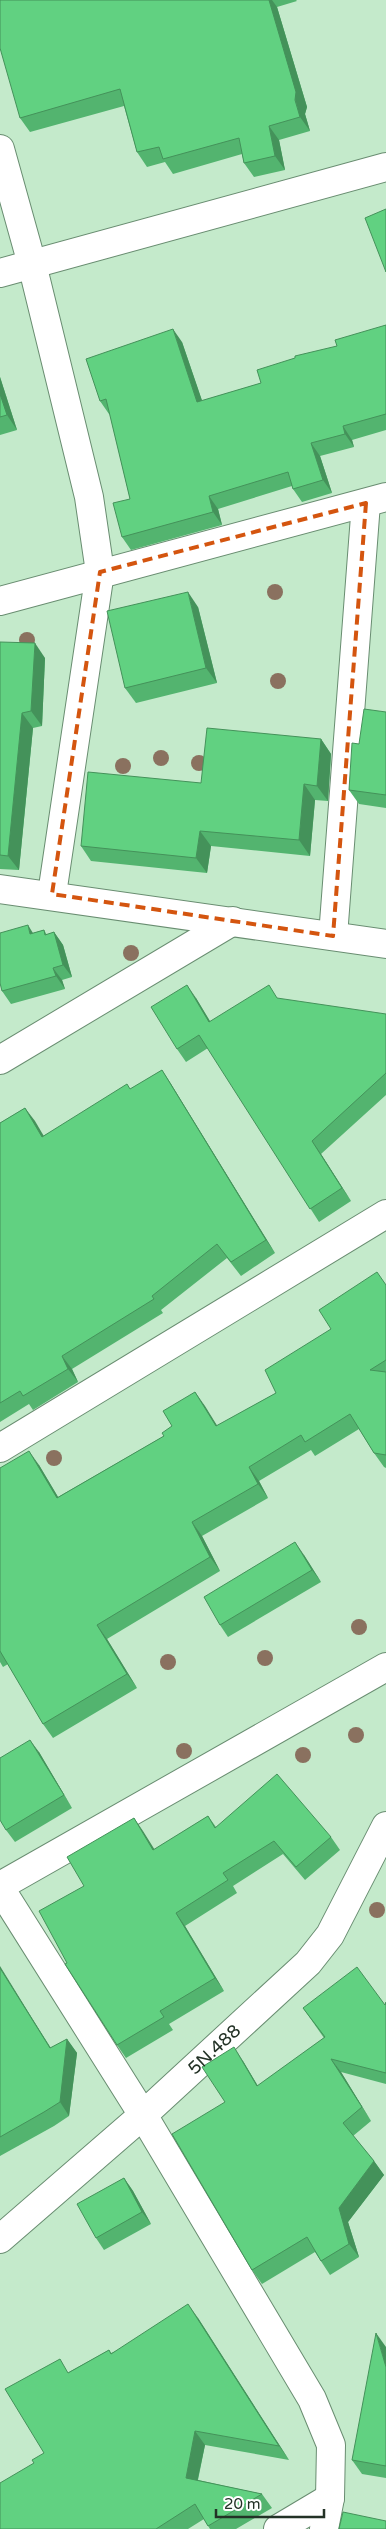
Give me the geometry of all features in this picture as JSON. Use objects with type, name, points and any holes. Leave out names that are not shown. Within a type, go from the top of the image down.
[{"type":"street","points":[[0,149],[32,264],[89,496],[100,572],[52,894]]},
{"type":"street","points":[[0,272],[386,166]]},
{"type":"street","points":[[0,601],[100,572],[376,500],[333,936]]},
{"type":"street","points":[[0,888],[52,894],[386,944]]},
{"type":"street","points":[[0,1060],[233,921]]},
{"type":"street","points":[[0,1448],[386,1214]]},
{"type":"street","points":[[324,2529],[330,2498],[331,2445],[312,2399],[143,2115],[0,1887],[386,1667]]},
{"type":"street","name":"5N.488","points":[[0,2239],[143,2115],[308,1963],[330,1935],[386,1826]]},
{"type":"street","points":[[278,2529],[330,2498]]},
{"type":"highlighted area","points":[[366,503],[333,936],[52,894],[100,572]]},
{"type":"building","points":[[0,0],[269,0],[296,92],[295,100],[300,117],[269,126],[275,156],[244,163],[239,138],[163,159],[159,147],[137,152],[120,89],[20,118],[0,48]]},
{"type":"building","points":[[386,209],[386,272],[365,218]]},
{"type":"building","points":[[386,325],[386,414],[343,426],[345,434],[311,443],[323,480],[293,489],[288,472],[209,496],[213,512],[122,537],[113,503],[130,499],[106,399],[100,401],[86,359],[173,329],[197,402],[261,383],[257,370],[295,358],[295,356],[337,346],[335,340]]},
{"type":"building","points":[[0,394],[7,415],[0,417]]},
{"type":"building","points":[[188,592],[206,668],[125,688],[107,611]]},
{"type":"building","points":[[0,642],[35,643],[31,711],[22,713],[8,856],[0,855]]},
{"type":"building","points":[[364,709],[386,712],[386,795],[349,790],[352,743],[359,744]]},
{"type":"building","points":[[207,728],[321,739],[317,786],[304,784],[299,840],[200,831],[196,858],[81,846],[88,772],[201,783]]},
{"type":"building","points":[[28,925],[30,934],[44,930],[45,935],[54,932],[63,965],[53,968],[56,976],[2,991],[0,983],[0,933]]},
{"type":"building","points":[[187,985],[209,1022],[269,985],[277,998],[386,1014],[386,1073],[312,1141],[342,1188],[310,1209],[199,1035],[177,1049],[151,1007]]},
{"type":"building","points":[[162,1070],[266,1240],[231,1262],[217,1244],[152,1296],[154,1299],[62,1356],[68,1369],[23,1396],[20,1391],[0,1403],[0,1123],[25,1108],[42,1137],[127,1084],[130,1089]]},
{"type":"building","points":[[377,1272],[386,1285],[386,1360],[370,1370],[386,1372],[386,1455],[374,1453],[350,1414],[305,1442],[301,1435],[249,1467],[258,1484],[192,1522],[210,1557],[97,1625],[127,1674],[43,1724],[0,1651],[0,1468],[29,1451],[57,1498],[164,1436],[162,1433],[172,1426],[163,1411],[195,1392],[216,1426],[276,1393],[265,1370],[331,1329],[319,1310]]},
{"type":"building","points":[[295,1542],[312,1570],[220,1625],[204,1597]]},
{"type":"building","points":[[30,1740],[64,1795],[6,1830],[0,1820],[0,1758]]},
{"type":"building","points":[[277,1774],[331,1837],[296,1867],[274,1841],[223,1873],[228,1880],[176,1913],[215,1978],[160,2011],[164,2017],[117,2045],[65,1964],[67,1963],[39,1911],[84,1886],[67,1857],[134,1818],[153,1850],[208,1816],[215,1828]]},
{"type":"building","points":[[357,1967],[385,2005],[386,2002],[386,2073],[331,2059],[362,2107],[343,2123],[374,2161],[339,2208],[349,2244],[321,2261],[307,2237],[252,2270],[172,2134],[225,2102],[202,2067],[234,2047],[257,2086],[325,2037],[303,2008]]},
{"type":"building","points":[[0,1968],[50,2048],[67,2039],[60,2102],[0,2137]]},
{"type":"building","points":[[124,2178],[142,2212],[96,2238],[77,2204]]},
{"type":"building","points":[[188,2304],[279,2446],[195,2431],[186,2478],[262,2494],[208,2526],[195,2504],[156,2529],[0,2529],[0,2483],[34,2463],[32,2460],[44,2453],[5,2389],[60,2359],[68,2373],[109,2350],[111,2354]]},
{"type":"building","points":[[376,2333],[386,2367],[386,2466],[352,2460]]},
{"type":"building","points":[[343,2512],[386,2521],[386,2529],[339,2529]]}]
